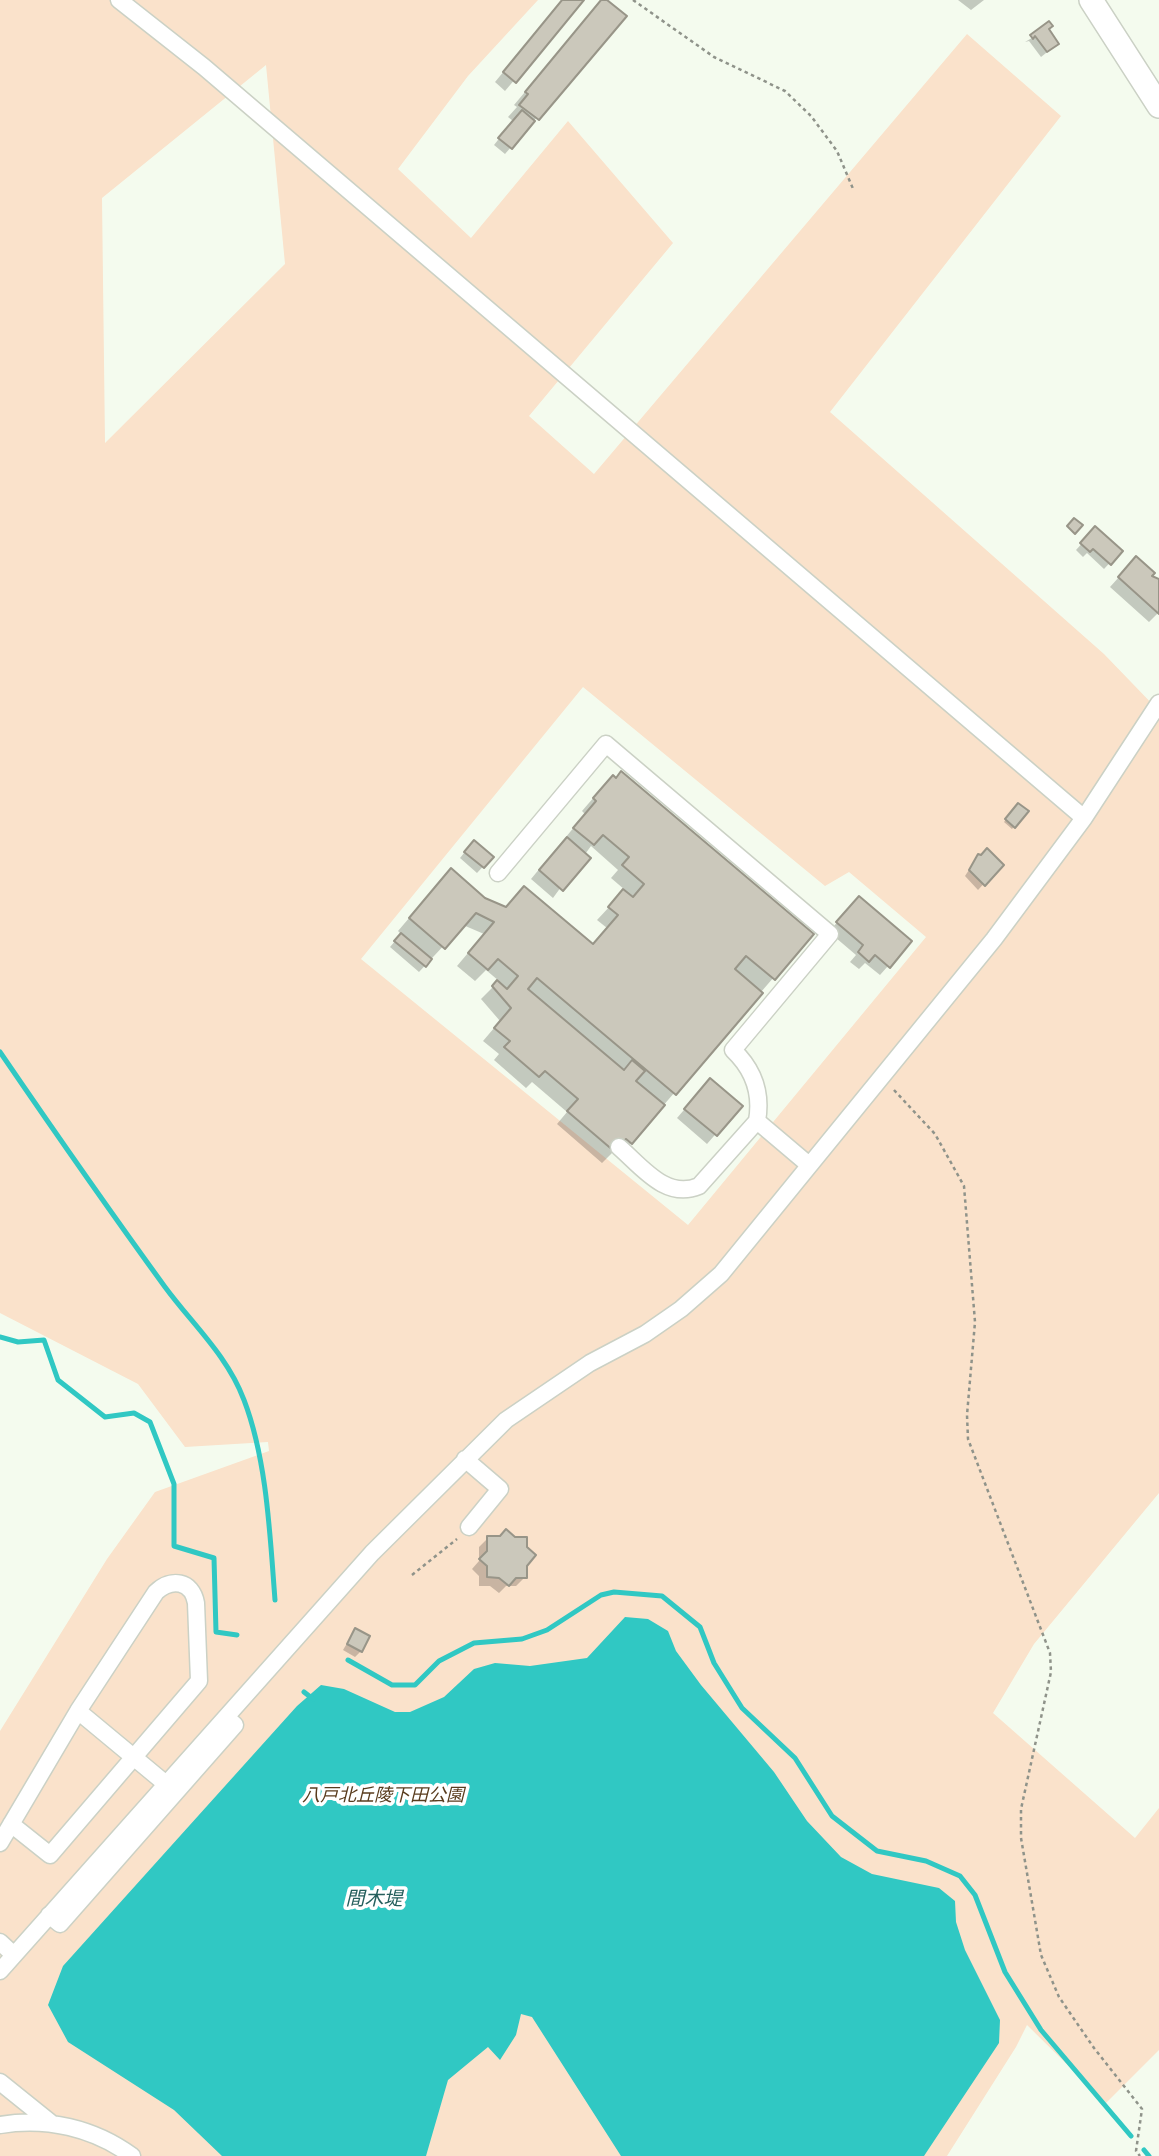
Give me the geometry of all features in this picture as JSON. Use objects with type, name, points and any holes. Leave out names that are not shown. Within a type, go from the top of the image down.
[{"type":"highway","points":[[1091,0],[1159,106]]},
{"type":"street","points":[[119,0],[204,67],[1084,818]]},
{"type":"street","points":[[0,1970],[372,1553],[506,1420],[590,1363],[645,1334],[681,1309],[721,1273],[994,939],[1084,818],[1159,703]]},
{"type":"street","points":[[498,873],[606,744],[830,934],[733,1050],[748,1064],[755,1084],[760,1104],[757,1121],[699,1186],[689,1190],[664,1186],[619,1147]]},
{"type":"street","points":[[757,1121],[809,1165]]},
{"type":"street","points":[[465,1460],[500,1489],[470,1527]]},
{"type":"street","points":[[0,1843],[11,1824],[78,1711],[156,1592],[165,1583],[176,1582],[195,1593],[199,1681],[51,1855],[11,1824]]},
{"type":"street","points":[[78,1711],[166,1784]]},
{"type":"street","points":[[49,1915],[60,1924],[235,1726],[226,1717]]},
{"type":"street","points":[[0,1942],[14,1955]]},
{"type":"street","points":[[0,2082],[51,2123]]},
{"type":"street","points":[[0,2125],[21,2121],[51,2123],[110,2140],[132,2156]]},
{"type":"path","points":[[633,0],[714,57],[785,91],[811,116],[837,151],[854,191]]},
{"type":"path","points":[[881,1078],[935,1134],[964,1186],[975,1322],[967,1415],[968,1439],[1050,1653],[1051,1672],[1021,1810],[1021,1838],[1027,1884],[1041,1955],[1059,1997],[1094,2048],[1142,2109],[1136,2151],[1140,2156]]},
{"type":"path","points":[[412,1575],[470,1527]]},
{"type":"green space","name":"八戸北丘陵下田公園","points":[[0,0],[538,0],[468,76],[398,169],[471,238],[568,121],[673,243],[529,416],[594,474],[967,34],[1061,116],[830,412],[1104,654],[1159,711],[1159,1493],[1034,1644],[993,1713],[1135,1838],[1159,1808],[1159,2050],[1106,2103],[1027,2025],[947,2156],[0,2156],[0,1731],[107,1559],[155,1492],[269,1451],[268,1442],[185,1447],[138,1384],[0,1313]],"holes":[[[266,65],[285,264],[105,443],[102,198]],[[583,687],[825,886],[849,872],[926,937],[688,1225],[361,959]]]},
{"type":"water","name":"間木堤","points":[[625,1617],[648,1619],[668,1631],[676,1651],[701,1685],[774,1772],[807,1821],[841,1857],[872,1874],[939,1888],[955,1901],[956,1922],[965,1950],[1000,2020],[999,2043],[924,2156],[621,2156],[532,2017],[521,2014],[516,2035],[500,2060],[488,2047],[448,2080],[426,2156],[222,2156],[174,2110],[68,2042],[48,2005],[63,1966],[297,1706],[321,1685],[344,1689],[395,1712],[410,1712],[444,1697],[474,1669],[495,1663],[530,1666],[587,1658]]},
{"type":"building","points":[[562,0],[584,0],[516,83],[503,72]]},
{"type":"building","points":[[601,0],[607,0],[627,16],[539,120],[519,105],[528,94],[525,92]]},
{"type":"building","points":[[1049,21],[1053,26],[1049,29],[1059,44],[1047,52],[1035,36],[1033,39],[1030,35]]},
{"type":"building","points":[[522,110],[535,121],[512,149],[498,138]]},
{"type":"building","points":[[1074,518],[1083,525],[1075,534],[1067,526]]},
{"type":"building","points":[[1095,526],[1123,551],[1111,565],[1093,549],[1090,552],[1080,543]]},
{"type":"building","points":[[1136,556],[1155,573],[1152,576],[1159,579],[1159,614],[1118,577]]},
{"type":"building","points":[[621,771],[814,934],[775,980],[746,956],[735,969],[763,993],[676,1095],[537,978],[528,989],[624,1070],[632,1060],[645,1071],[636,1081],[665,1105],[632,1144],[626,1139],[615,1152],[567,1111],[578,1099],[545,1071],[539,1077],[504,1047],[510,1041],[494,1028],[511,1008],[492,986],[497,980],[507,989],[518,976],[498,959],[488,970],[468,953],[494,922],[476,913],[445,949],[409,918],[451,868],[485,898],[506,907],[524,886],[593,944],[618,915],[608,907],[623,889],[633,897],[644,884],[622,865],[629,857],[603,835],[594,845],[573,828],[596,801],[593,798],[613,775],[616,778]]},
{"type":"building","points":[[1018,803],[1029,811],[1015,828],[1005,819]]},
{"type":"building","points":[[567,837],[591,858],[563,891],[539,870]]},
{"type":"building","points":[[474,840],[494,857],[484,868],[464,852]]},
{"type":"building","points":[[987,848],[1004,865],[985,886],[969,870],[978,854],[981,855]]},
{"type":"building","points":[[859,896],[912,941],[890,968],[875,955],[869,962],[858,952],[863,945],[836,922]]},
{"type":"building","points":[[401,933],[432,959],[426,967],[394,941]]},
{"type":"building","points":[[710,1078],[743,1106],[717,1136],[684,1109]]},
{"type":"building","points":[[506,1529],[515,1537],[527,1537],[527,1547],[536,1555],[527,1566],[527,1578],[516,1578],[509,1586],[499,1578],[487,1577],[487,1566],[479,1559],[487,1551],[487,1536],[500,1536]]},
{"type":"building","points":[[355,1628],[370,1636],[362,1652],[347,1644]]},
{"type":"waterway","points":[[0,1052],[165,1287],[219,1354],[237,1384],[252,1423],[263,1473],[275,1600]]},
{"type":"waterway","points":[[0,1337],[18,1342],[44,1340],[58,1380],[105,1417],[134,1413],[150,1422],[174,1484],[174,1546],[214,1558],[216,1632],[237,1635]]},
{"type":"waterway","points":[[348,1660],[392,1685],[415,1685],[439,1661],[474,1643],[522,1639],[547,1630],[601,1595],[614,1592],[662,1596],[700,1627],[714,1663],[742,1708],[795,1758],[832,1816],[877,1851],[926,1861],[960,1876],[975,1895],[1005,1972],[1041,2030],[1131,2136]]},
{"type":"waterway","points":[[304,1692],[313,1699]]},
{"type":"waterway","points":[[1144,2150],[1149,2156]]}]
